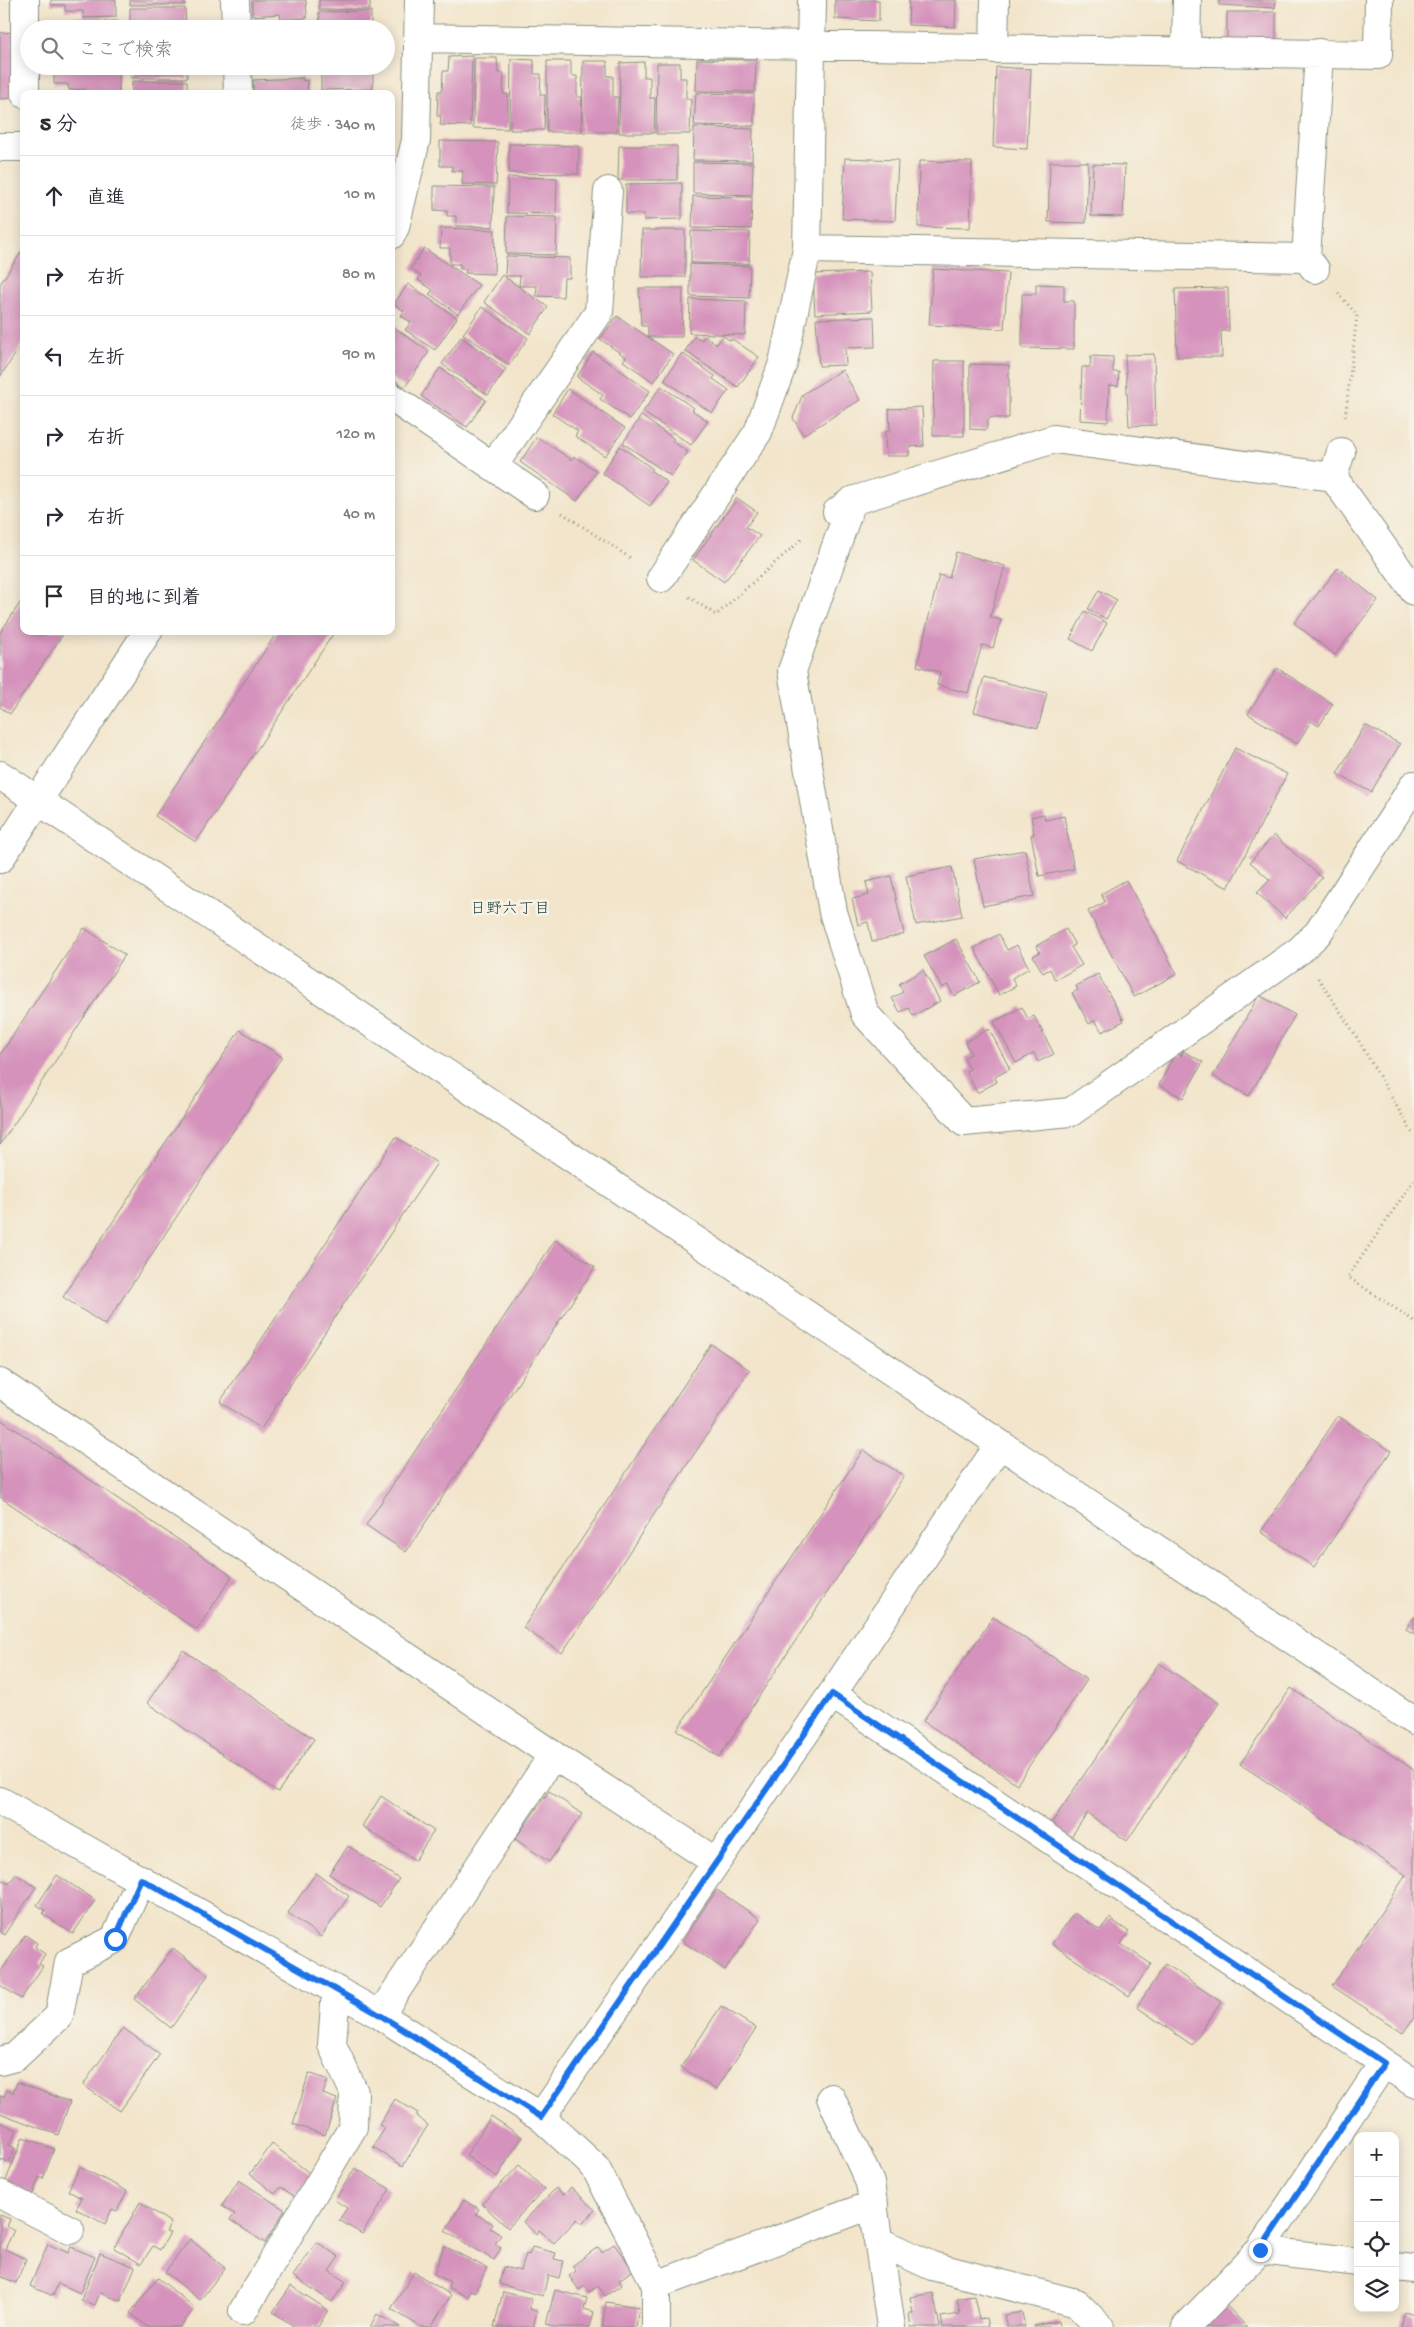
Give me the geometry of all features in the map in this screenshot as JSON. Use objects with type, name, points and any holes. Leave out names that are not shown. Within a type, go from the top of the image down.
[{"type":"street","points":[[25,0],[25,20]]},
{"type":"street","points":[[235,0],[236,20]]},
{"type":"street","points":[[395,227],[416,140],[419,0]]},
{"type":"street","points":[[661,578],[758,432],[783,363],[807,249],[812,0]]},
{"type":"street","points":[[994,49],[995,0]]},
{"type":"street","points":[[1186,50],[1187,0]]},
{"type":"street","points":[[418,38],[994,49],[1186,50],[1378,56],[1379,0]]},
{"type":"street","points":[[807,249],[1311,263],[1319,54]]},
{"type":"street","points":[[25,75],[25,90]]},
{"type":"street","points":[[237,75],[238,90]]},
{"type":"street","points":[[0,147],[20,147]]},
{"type":"street","points":[[493,466],[599,312],[608,191]]},
{"type":"street","points":[[395,400],[535,495]]},
{"type":"street","points":[[827,518],[852,501],[1054,439],[1337,464],[1414,591]]},
{"type":"street","points":[[852,501],[792,671],[833,912],[866,1014],[964,1122],[1071,1112],[1299,951],[1318,933],[1414,785]]},
{"type":"street","points":[[0,859],[145,635]]},
{"type":"street","points":[[0,775],[1414,1721]]},
{"type":"street","points":[[0,1383],[553,1755],[716,1862]]},
{"type":"street","points":[[541,2117],[832,1694],[1000,1445]]},
{"type":"street","points":[[832,1694],[1414,2083]]},
{"type":"street","points":[[380,2015],[553,1755]]},
{"type":"street","points":[[0,1801],[380,2015],[541,2117],[595,2167],[656,2285],[656,2327]]},
{"type":"street","points":[[0,2061],[15,2057],[59,2016],[69,1962],[115,1939],[141,1879]]},
{"type":"street","points":[[243,2311],[353,2127],[354,2092],[332,2044],[336,1990]]},
{"type":"street","points":[[1186,2327],[1260,2250],[1384,2063]]},
{"type":"street","points":[[830,2098],[870,2183],[891,2327]]},
{"type":"street","points":[[0,2194],[70,2230]]},
{"type":"street","points":[[656,2285],[874,2204]]},
{"type":"street","points":[[878,2241],[932,2266],[1076,2303],[1100,2327]]},
{"type":"street","points":[[1260,2250],[1354,2262]]},
{"type":"street","points":[[1399,2267],[1414,2269]]},
{"type":"path","points":[[1311,263],[1357,315],[1337,464]]},
{"type":"path","points":[[565,515],[635,561]]},
{"type":"path","points":[[700,604],[716,615],[782,557]]},
{"type":"path","points":[[1299,951],[1353,1031],[1414,1136]]},
{"type":"path","points":[[1414,1180],[1348,1277],[1414,1321]]},
{"type":"building","points":[[51,0],[116,0],[116,17],[83,18],[83,11],[65,11],[65,5],[51,5]]},
{"type":"building","points":[[130,0],[185,0],[185,5],[130,5]]},
{"type":"building","points":[[252,0],[306,0],[307,18],[281,20],[280,14],[252,16]]},
{"type":"building","points":[[319,0],[370,0],[370,9],[319,10]]},
{"type":"building","points":[[835,0],[879,0],[879,21],[835,19]]},
{"type":"building","points":[[909,0],[956,0],[955,27],[908,25]]},
{"type":"building","points":[[1219,0],[1276,0],[1275,8],[1219,5]]},
{"type":"building","points":[[130,8],[185,8],[186,20],[130,20]]},
{"type":"building","points":[[371,11],[371,20],[319,20],[319,12]]},
{"type":"building","points":[[1227,12],[1276,12],[1276,41],[1227,41]]},
{"type":"building","points":[[13,32],[15,98],[0,99],[0,33]]},
{"type":"building","points":[[472,56],[470,126],[440,125],[441,116],[437,116],[438,91],[442,91],[443,71],[448,71],[449,57]]},
{"type":"building","points":[[474,58],[497,58],[498,73],[504,73],[503,94],[508,94],[508,129],[473,128]]},
{"type":"building","points":[[511,59],[534,60],[534,74],[541,74],[540,95],[545,95],[544,130],[510,130]]},
{"type":"building","points":[[697,59],[756,60],[755,92],[696,91]]},
{"type":"building","points":[[547,61],[571,61],[571,76],[577,76],[577,97],[582,97],[581,132],[547,132]]},
{"type":"building","points":[[583,61],[607,61],[607,76],[613,76],[613,97],[618,97],[617,132],[582,132]]},
{"type":"building","points":[[644,62],[644,77],[650,77],[650,98],[655,98],[654,133],[619,133],[620,63]]},
{"type":"building","points":[[657,63],[680,63],[680,78],[686,78],[686,99],[691,99],[690,134],[656,134]]},
{"type":"building","points":[[996,67],[1031,69],[1027,149],[993,147]]},
{"type":"building","points":[[54,75],[119,75],[119,90],[69,90],[68,84],[54,84]]},
{"type":"building","points":[[131,75],[187,75],[187,78],[131,78]]},
{"type":"building","points":[[321,75],[373,75],[373,89],[321,90]]},
{"type":"building","points":[[303,78],[303,81],[307,80],[308,90],[254,90],[253,80]]},
{"type":"building","points":[[132,81],[187,81],[187,90],[132,90]]},
{"type":"building","points":[[696,93],[754,94],[754,126],[694,125]]},
{"type":"building","points":[[694,127],[753,129],[752,161],[693,160]]},
{"type":"building","points":[[440,141],[498,142],[496,185],[462,184],[463,171],[452,171],[452,166],[440,166]]},
{"type":"building","points":[[509,144],[579,146],[578,174],[509,173]]},
{"type":"building","points":[[619,146],[677,146],[677,180],[618,180]]},
{"type":"building","points":[[845,158],[898,160],[895,221],[842,219]]},
{"type":"building","points":[[919,161],[972,162],[970,228],[918,227]]},
{"type":"building","points":[[693,162],[753,163],[752,195],[693,193]]},
{"type":"building","points":[[1050,162],[1088,162],[1086,223],[1048,222]]},
{"type":"building","points":[[1093,164],[1125,165],[1123,217],[1091,216]]},
{"type":"building","points":[[508,177],[557,178],[556,214],[507,213]]},
{"type":"building","points":[[682,183],[682,219],[644,220],[644,214],[626,214],[626,184]]},
{"type":"building","points":[[434,186],[494,187],[493,227],[456,226],[456,216],[447,216],[447,211],[434,210]]},
{"type":"building","points":[[693,196],[752,197],[751,229],[692,228]]},
{"type":"building","points":[[507,216],[557,217],[556,255],[506,254]]},
{"type":"building","points":[[441,228],[495,230],[494,274],[465,273],[466,269],[460,269],[460,264],[450,264],[450,248],[440,248]]},
{"type":"building","points":[[642,230],[685,230],[685,277],[641,277]]},
{"type":"building","points":[[691,231],[750,232],[749,264],[691,263]]},
{"type":"building","points":[[424,248],[479,285],[458,314],[429,294],[433,290],[418,280],[421,276],[411,268]]},
{"type":"building","points":[[20,254],[20,347],[0,377],[0,284]]},
{"type":"building","points":[[506,256],[570,258],[570,278],[564,278],[563,297],[536,296],[537,286],[519,286],[520,276],[505,276]]},
{"type":"building","points":[[690,264],[750,266],[749,298],[690,296]]},
{"type":"building","points":[[933,269],[1008,273],[1004,329],[929,325]]},
{"type":"building","points":[[870,272],[872,311],[815,314],[813,274]]},
{"type":"building","points":[[502,275],[548,307],[530,334],[484,302]]},
{"type":"building","points":[[408,284],[457,318],[435,350],[405,330],[411,322],[401,316],[404,311],[395,305]]},
{"type":"building","points":[[1036,284],[1064,285],[1064,301],[1074,301],[1074,349],[1022,348],[1022,294],[1036,294]]},
{"type":"building","points":[[639,288],[683,288],[682,337],[648,337],[648,326],[641,326]]},
{"type":"building","points":[[1228,288],[1229,331],[1221,331],[1222,357],[1177,357],[1175,289]]},
{"type":"building","points":[[690,299],[746,301],[745,335],[689,333]]},
{"type":"building","points":[[482,307],[528,338],[509,365],[463,334]]},
{"type":"building","points":[[617,316],[673,354],[654,382],[623,361],[626,357],[600,339]]},
{"type":"building","points":[[874,317],[875,347],[845,348],[846,365],[819,366],[816,319]]},
{"type":"building","points":[[395,328],[429,352],[405,387],[395,381]]},
{"type":"building","points":[[695,336],[702,340],[705,336],[717,344],[723,336],[731,341],[732,339],[759,357],[738,387],[685,351]]},
{"type":"building","points":[[461,337],[506,369],[488,395],[442,364]]},
{"type":"building","points":[[593,352],[650,391],[630,419],[600,399],[603,395],[577,377]]},
{"type":"building","points":[[682,353],[715,376],[713,379],[729,390],[712,413],[664,380]]},
{"type":"building","points":[[1154,354],[1156,425],[1129,426],[1125,355]]},
{"type":"building","points":[[1091,356],[1113,357],[1113,372],[1119,372],[1118,386],[1109,385],[1108,422],[1080,420],[1082,367],[1090,367]]},
{"type":"building","points":[[934,361],[964,361],[964,436],[933,436]]},
{"type":"building","points":[[970,364],[1009,365],[1009,418],[989,418],[986,430],[970,429]]},
{"type":"building","points":[[440,368],[486,400],[467,427],[421,396]]},
{"type":"building","points":[[842,370],[860,400],[803,435],[793,418],[803,394]]},
{"type":"building","points":[[661,386],[694,408],[692,410],[708,421],[691,445],[643,412]]},
{"type":"building","points":[[568,389],[625,428],[605,456],[575,436],[578,431],[552,414]]},
{"type":"building","points":[[922,407],[924,446],[909,447],[909,456],[886,456],[885,432],[890,431],[889,409]]},
{"type":"building","points":[[641,416],[674,439],[672,441],[688,452],[671,476],[623,443]]},
{"type":"building","points":[[537,437],[572,460],[574,456],[597,471],[577,501],[520,462]]},
{"type":"building","points":[[620,446],[653,469],[651,471],[667,482],[650,506],[602,473]]},
{"type":"building","points":[[737,498],[757,512],[746,527],[760,536],[724,582],[693,560]]},
{"type":"building","points":[[956,552],[1005,566],[990,617],[1001,620],[993,648],[982,645],[968,693],[937,685],[940,672],[917,666],[939,575],[949,578]]},
{"type":"building","points":[[1338,568],[1378,600],[1335,655],[1294,623]]},
{"type":"building","points":[[1099,590],[1117,600],[1106,619],[1088,609]]},
{"type":"building","points":[[20,603],[20,635],[62,635],[10,714],[0,707],[0,633]]},
{"type":"building","points":[[1085,611],[1107,623],[1092,651],[1070,639]]},
{"type":"building","points":[[275,635],[332,635],[196,842],[155,816]]},
{"type":"building","points":[[1277,668],[1333,704],[1319,726],[1311,721],[1297,744],[1248,714]]},
{"type":"building","points":[[984,677],[1047,693],[1038,728],[974,712]]},
{"type":"building","points":[[1365,725],[1400,744],[1371,792],[1337,774]]},
{"type":"building","points":[[1235,748],[1287,774],[1228,888],[1177,861]]},
{"type":"building","points":[[1044,814],[1045,820],[1064,816],[1074,869],[1039,876],[1031,835],[1034,834],[1031,817]]},
{"type":"building","points":[[1274,835],[1322,878],[1285,918],[1257,893],[1270,880],[1250,862]]},
{"type":"building","points":[[1025,850],[1034,896],[983,906],[974,859]]},
{"type":"building","points":[[952,867],[962,916],[916,925],[906,876]]},
{"type":"building","points":[[891,876],[904,934],[872,942],[868,922],[858,925],[852,899],[869,895],[866,882]]},
{"type":"building","points":[[1126,880],[1177,974],[1134,997],[1088,911],[1105,902],[1101,894]]},
{"type":"building","points":[[84,928],[125,955],[0,1145],[0,1055]]},
{"type":"building","points":[[1066,929],[1075,945],[1071,947],[1082,965],[1055,980],[1050,969],[1043,973],[1033,956],[1040,952],[1036,946]]},
{"type":"building","points":[[999,934],[1007,950],[1017,945],[1029,968],[1012,978],[1016,986],[999,995],[974,948]]},
{"type":"building","points":[[956,939],[980,982],[954,996],[948,985],[942,988],[924,956]]},
{"type":"building","points":[[923,970],[940,1001],[913,1016],[909,1008],[900,1012],[892,998],[903,992],[899,984]]},
{"type":"building","points":[[1098,974],[1124,1021],[1102,1032],[1095,1020],[1089,1024],[1072,993],[1078,990],[1076,986]]},
{"type":"building","points":[[1259,995],[1295,1015],[1249,1096],[1213,1076]]},
{"type":"building","points":[[1022,1007],[1028,1019],[1034,1016],[1054,1054],[1038,1062],[1034,1053],[1016,1063],[994,1022]]},
{"type":"building","points":[[989,1029],[1010,1069],[995,1077],[997,1082],[977,1093],[966,1071],[970,1069],[964,1058],[971,1054],[965,1042]]},
{"type":"building","points":[[240,1030],[282,1057],[105,1325],[63,1297]]},
{"type":"building","points":[[1183,1051],[1203,1062],[1183,1098],[1159,1085],[1175,1053],[1181,1056]]},
{"type":"building","points":[[396,1137],[437,1163],[261,1429],[220,1402]]},
{"type":"building","points":[[555,1240],[595,1267],[406,1552],[366,1525]]},
{"type":"building","points":[[711,1344],[750,1370],[562,1653],[523,1628]]},
{"type":"building","points":[[1338,1416],[1391,1451],[1314,1567],[1261,1532]]},
{"type":"building","points":[[0,1419],[232,1576],[197,1630],[0,1497]]},
{"type":"building","points":[[863,1450],[904,1476],[719,1757],[677,1730]]},
{"type":"building","points":[[993,1617],[1087,1680],[1017,1784],[923,1721]]},
{"type":"building","points":[[1414,1617],[1414,1634],[1406,1629]]},
{"type":"building","points":[[183,1650],[314,1739],[278,1792],[147,1703]]},
{"type":"building","points":[[1159,1663],[1219,1703],[1127,1841],[1087,1813],[1071,1837],[1051,1824]]},
{"type":"building","points":[[1291,1688],[1414,1770],[1414,2017],[1403,2033],[1332,1986],[1406,1875],[1240,1764]]},
{"type":"building","points":[[549,1791],[582,1814],[549,1862],[515,1839]]},
{"type":"building","points":[[381,1796],[434,1831],[415,1860],[362,1826]]},
{"type":"building","points":[[348,1846],[399,1879],[380,1907],[329,1874]]},
{"type":"building","points":[[316,1873],[349,1896],[321,1937],[288,1913]]},
{"type":"building","points":[[16,1874],[36,1887],[4,1935],[0,1932],[0,1878],[9,1884]]},
{"type":"building","points":[[57,1875],[95,1900],[73,1934],[43,1914],[45,1910],[37,1905]]},
{"type":"building","points":[[717,1890],[760,1919],[725,1970],[682,1941]]},
{"type":"building","points":[[1074,1913],[1100,1930],[1109,1918],[1129,1932],[1121,1944],[1151,1964],[1129,1996],[1052,1944]]},
{"type":"building","points":[[25,1935],[37,1943],[35,1947],[45,1954],[39,1964],[43,1966],[21,1999],[0,1985],[0,1973]]},
{"type":"building","points":[[173,1948],[208,1975],[171,2028],[134,1999]]},
{"type":"building","points":[[1165,1964],[1221,2002],[1192,2045],[1137,2007]]},
{"type":"building","points":[[721,2006],[756,2028],[716,2090],[681,2067]]},
{"type":"building","points":[[123,2028],[160,2054],[120,2111],[83,2085]]},
{"type":"building","points":[[309,2073],[328,2080],[323,2094],[337,2099],[325,2135],[293,2124]]},
{"type":"building","points":[[17,2082],[70,2102],[58,2135],[0,2113],[0,2096],[4,2097],[6,2090],[13,2093]]},
{"type":"building","points":[[395,2099],[418,2113],[416,2116],[428,2125],[403,2166],[373,2147],[385,2128],[379,2125]]},
{"type":"building","points":[[491,2116],[522,2137],[497,2177],[466,2156]]},
{"type":"building","points":[[0,2122],[17,2130],[9,2145],[15,2148],[9,2163],[2,2159],[0,2163]]},
{"type":"building","points":[[23,2137],[54,2149],[43,2179],[39,2177],[33,2194],[5,2183]]},
{"type":"building","points":[[272,2144],[312,2175],[295,2197],[281,2187],[275,2194],[250,2174]]},
{"type":"building","points":[[519,2165],[544,2189],[508,2228],[482,2204]]},
{"type":"building","points":[[80,2167],[127,2191],[117,2211],[112,2209],[105,2224],[76,2209],[82,2198],[68,2191]]},
{"type":"building","points":[[355,2168],[390,2189],[362,2234],[339,2220],[347,2208],[335,2200]]},
{"type":"building","points":[[239,2180],[285,2210],[265,2243],[230,2220],[235,2214],[222,2206]]},
{"type":"building","points":[[571,2187],[595,2210],[582,2224],[577,2219],[554,2243],[539,2230],[536,2234],[523,2222],[556,2188],[564,2195]]},
{"type":"building","points":[[464,2200],[479,2209],[476,2214],[493,2224],[490,2228],[501,2235],[495,2244],[501,2248],[494,2260],[445,2231]]},
{"type":"building","points":[[140,2202],[171,2223],[166,2232],[170,2233],[160,2250],[153,2246],[141,2264],[114,2248]]},
{"type":"building","points":[[0,2215],[10,2219],[7,2227],[14,2230],[5,2249],[26,2259],[16,2283],[0,2276]]},
{"type":"building","points":[[190,2239],[225,2268],[200,2300],[165,2272]]},
{"type":"building","points":[[317,2242],[339,2257],[329,2271],[346,2282],[332,2302],[293,2276]]},
{"type":"building","points":[[48,2244],[68,2253],[71,2247],[95,2257],[80,2293],[58,2283],[53,2296],[30,2286]]},
{"type":"building","points":[[614,2244],[633,2270],[619,2280],[622,2285],[605,2296],[598,2286],[589,2292],[585,2286],[579,2290],[569,2276],[576,2271],[572,2266],[598,2247],[602,2252]]},
{"type":"building","points":[[444,2246],[487,2268],[475,2292],[471,2290],[468,2297],[448,2287],[450,2282],[434,2274]]},
{"type":"building","points":[[532,2247],[556,2253],[554,2259],[563,2261],[559,2278],[548,2275],[543,2296],[499,2284],[503,2267],[521,2271],[526,2254],[529,2255]]},
{"type":"building","points":[[100,2253],[135,2267],[121,2301],[100,2293],[95,2305],[81,2300]]},
{"type":"building","points":[[414,2272],[451,2295],[431,2327],[421,2327],[391,2309]]},
{"type":"building","points":[[158,2278],[195,2308],[180,2327],[148,2327],[130,2313]]},
{"type":"building","points":[[291,2286],[328,2310],[318,2327],[295,2327],[273,2312]]},
{"type":"building","points":[[555,2290],[587,2298],[584,2309],[594,2312],[590,2327],[555,2327],[546,2324]]},
{"type":"building","points":[[503,2292],[532,2299],[529,2309],[537,2311],[533,2327],[494,2327]]},
{"type":"building","points":[[933,2293],[940,2327],[911,2327],[909,2313],[913,2313],[910,2297]]},
{"type":"building","points":[[974,2296],[979,2319],[986,2318],[988,2327],[943,2327],[941,2317],[960,2314],[957,2299]]},
{"type":"building","points":[[606,2302],[639,2307],[636,2327],[602,2327]]},
{"type":"building","points":[[1225,2304],[1247,2327],[1201,2327]]},
{"type":"building","points":[[1022,2312],[1025,2327],[1007,2327],[1004,2315]]},
{"type":"building","points":[[1405,2312],[1414,2315],[1414,2327],[1401,2327]]},
{"type":"building","points":[[377,2314],[400,2327],[370,2327]]},
{"type":"building","points":[[1059,2321],[1060,2327],[1034,2327],[1034,2326]]},
{"type":"district","name":"日野六丁目","points":[[510,910]]},
{"type":"route","points":[[115,1939],[141,1879],[380,2015],[541,2117],[832,1694],[1384,2063],[1260,2250]]}]
